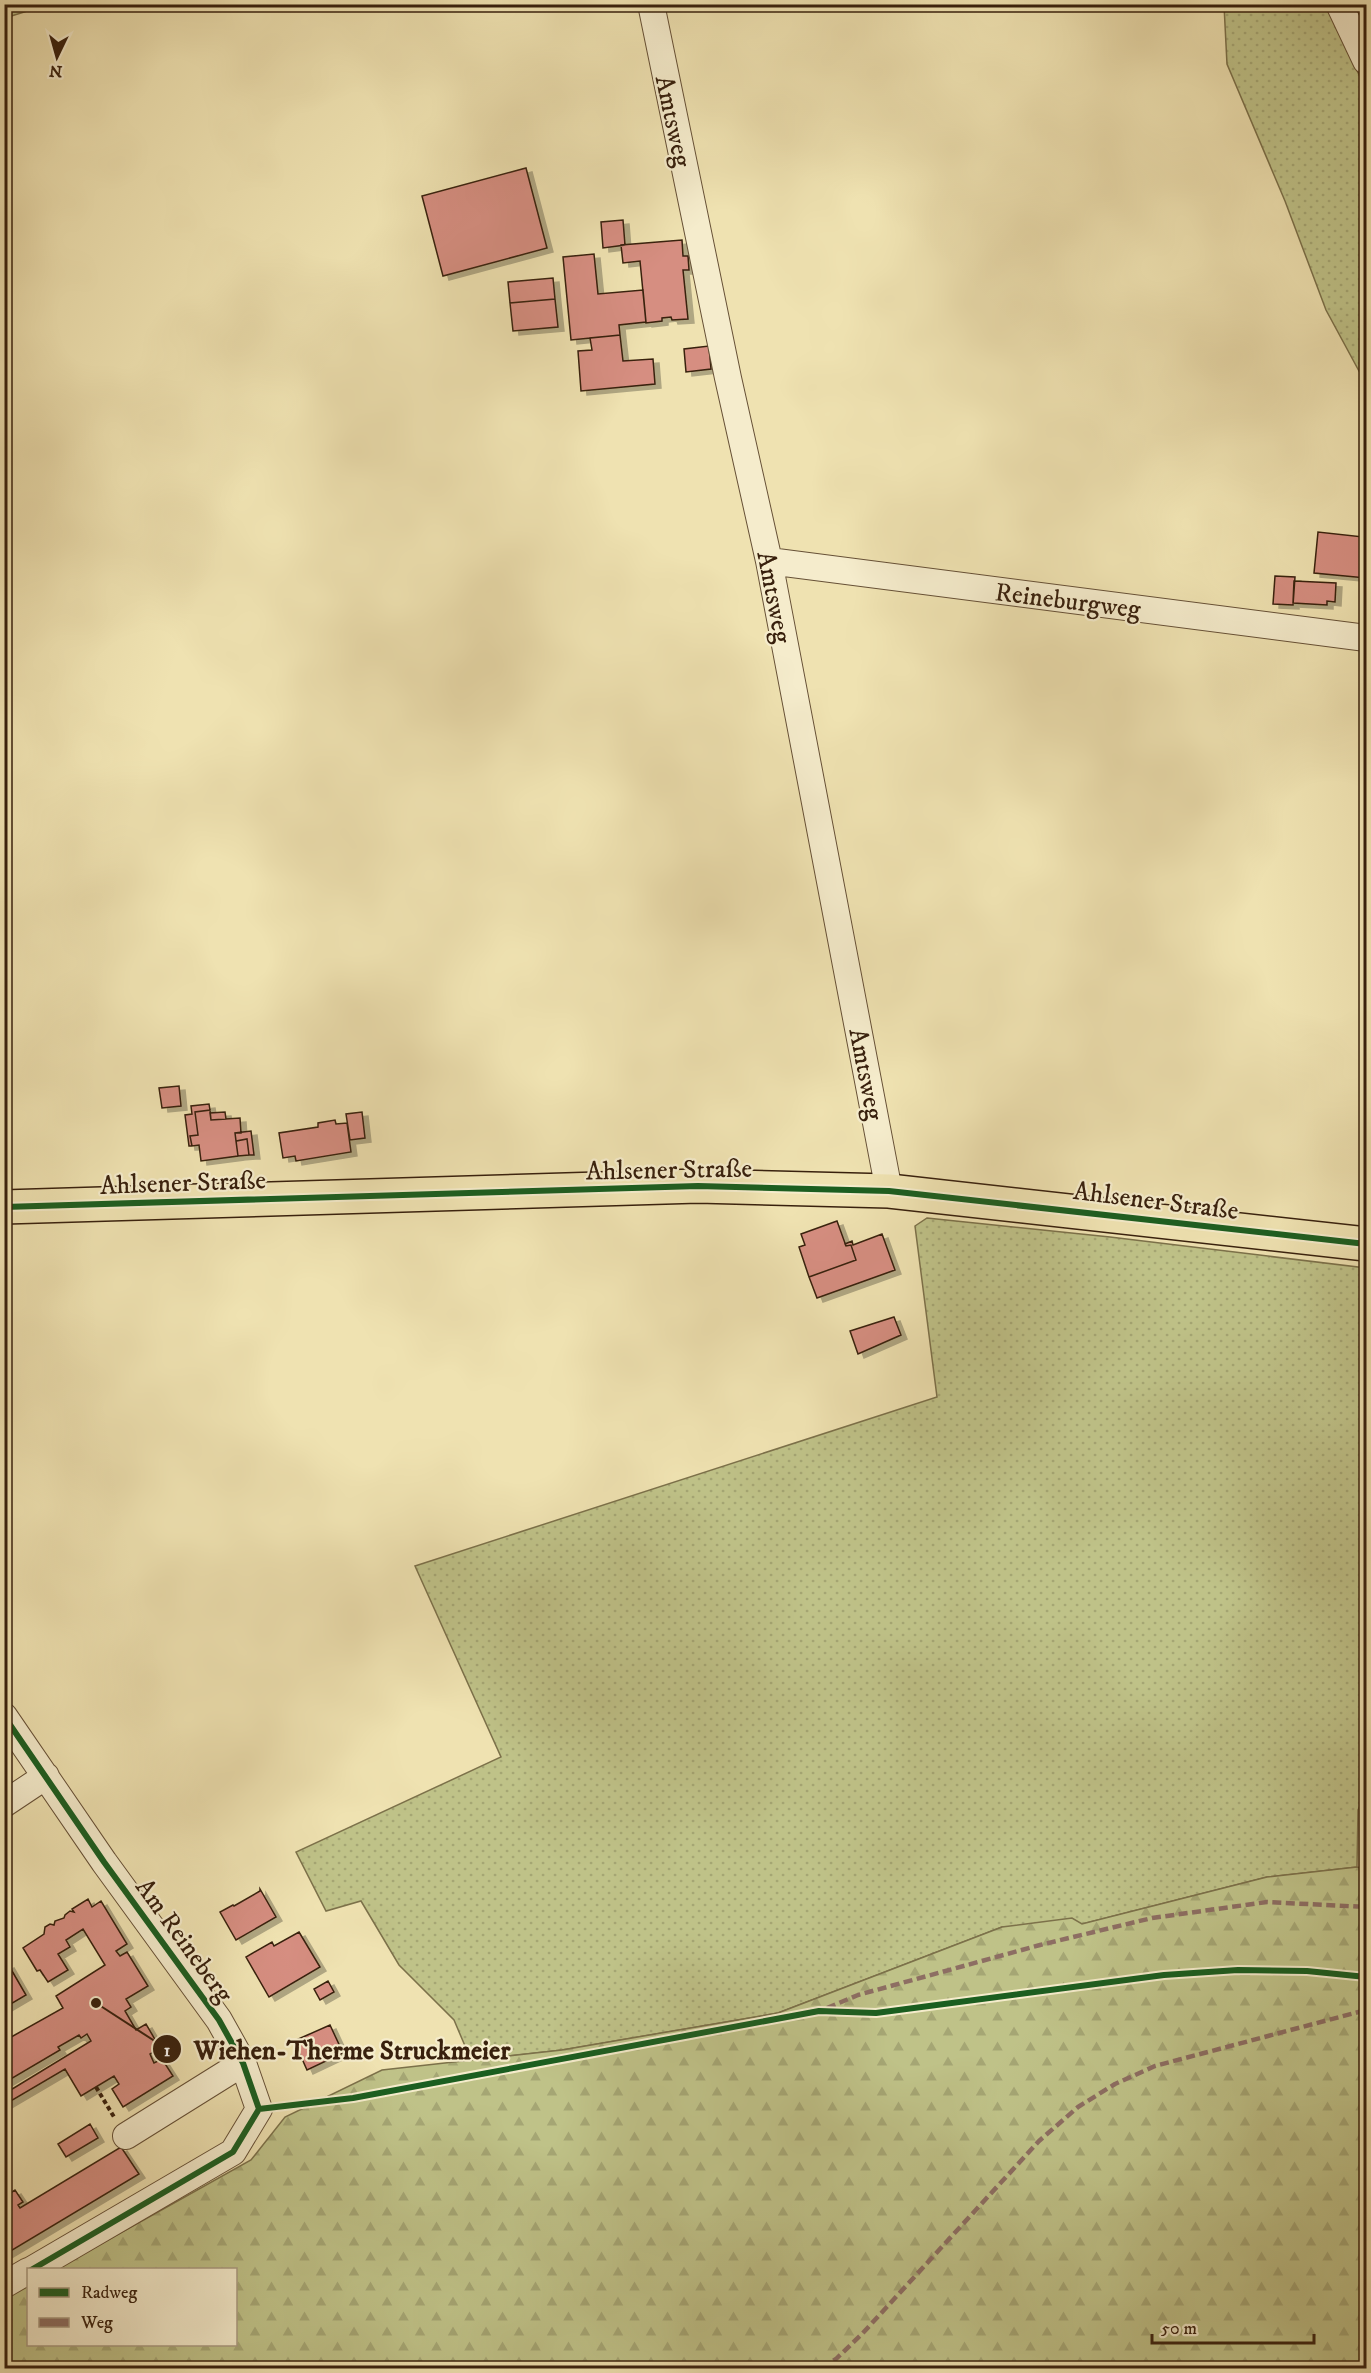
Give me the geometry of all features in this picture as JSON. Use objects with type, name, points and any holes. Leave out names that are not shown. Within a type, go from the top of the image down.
[{"type":"main road","name":"Ahlsener Straße","points":[[4,1207],[698,1186],[802,1187],[889,1191],[1366,1244]]},
{"type":"street","name":"Amtsweg","points":[[651,4],[728,378],[769,561],[889,1191]]},
{"type":"street","points":[[1339,4],[1366,61]]},
{"type":"street","name":"Reineburgweg","points":[[769,561],[1366,638]]},
{"type":"street","name":"Am Reineberg","points":[[4,1716],[104,1862],[219,2020],[243,2063],[259,2109],[233,2152],[33,2268]]},
{"type":"street","points":[[4,1804],[46,1776]]},
{"type":"street","points":[[126,2136],[243,2063]]},
{"type":"street","name":"Am Reineberg","points":[[4,2285],[27,2272]]},
{"type":"path","points":[[96,2087],[126,2136]]},
{"type":"green space","points":[[5,4],[47,4],[47,5],[5,18]]},
{"type":"green space","points":[[1224,5],[1327,5],[1366,90],[1366,384],[1326,310],[1285,201],[1227,64]]},
{"type":"green space","points":[[927,1218],[1110,1237],[1366,1268],[1366,1793],[1358,1810],[1357,1867],[1267,1877],[1082,1924],[1002,1927],[778,2013],[562,2050],[471,2060],[454,2020],[399,1965],[361,1901],[326,1911],[296,1852],[501,1757],[415,1566],[937,1397],[915,1226]]},
{"type":"green space","points":[[1357,1867],[1366,1869],[1366,2368],[5,2368],[4,2299],[27,2286],[27,2346],[237,2346],[237,2268],[58,2268],[251,2160],[285,2117],[382,2070],[562,2050],[778,2013],[1002,1927],[1072,1918],[1082,1924],[1267,1877]]},
{"type":"building","points":[[526,168],[547,248],[443,276],[422,196]]},
{"type":"building","points":[[623,220],[625,245],[603,248],[601,222]]},
{"type":"building","points":[[682,240],[683,256],[688,256],[689,270],[683,270],[688,319],[672,320],[671,317],[646,323],[640,261],[623,263],[621,245]]},
{"type":"building","points":[[594,254],[598,294],[643,290],[646,322],[619,325],[620,335],[571,340],[563,257]]},
{"type":"building","points":[[553,278],[555,299],[510,303],[508,282]]},
{"type":"building","points":[[555,299],[558,327],[513,331],[510,303]]},
{"type":"building","points":[[620,335],[623,361],[653,359],[655,384],[581,391],[578,351],[592,350],[590,338]]},
{"type":"building","points":[[709,346],[711,369],[686,372],[684,349]]},
{"type":"building","points":[[1365,523],[1366,578],[1314,573],[1318,532],[1363,537]]},
{"type":"building","points":[[1275,576],[1295,577],[1293,605],[1273,604]]},
{"type":"building","points":[[1294,581],[1336,583],[1335,602],[1327,601],[1327,605],[1293,603]]},
{"type":"building","points":[[179,1086],[181,1106],[162,1108],[159,1088]]},
{"type":"building","points":[[209,1104],[210,1110],[195,1112],[198,1135],[190,1136],[192,1146],[189,1146],[185,1115],[192,1114],[191,1106]]},
{"type":"building","points":[[210,1110],[211,1120],[240,1118],[241,1133],[235,1133],[238,1156],[201,1161],[199,1145],[192,1146],[190,1136],[198,1135],[195,1112]]},
{"type":"building","points":[[225,1112],[226,1119],[211,1120],[210,1113]]},
{"type":"building","points":[[362,1112],[365,1138],[350,1140],[346,1114]]},
{"type":"building","points":[[335,1120],[336,1124],[347,1123],[351,1152],[296,1161],[295,1156],[283,1158],[279,1133],[318,1127],[318,1123]]},
{"type":"building","points":[[251,1131],[254,1155],[249,1155],[247,1139],[236,1141],[235,1133]]},
{"type":"building","points":[[247,1139],[249,1155],[238,1156],[236,1141]]},
{"type":"building","points":[[837,1221],[846,1246],[851,1245],[856,1260],[809,1277],[799,1247],[805,1245],[801,1234]]},
{"type":"building","points":[[882,1234],[895,1270],[817,1298],[809,1277],[856,1260],[851,1245],[846,1246],[845,1244],[852,1241],[853,1245]]},
{"type":"building","points":[[894,1317],[901,1335],[858,1354],[850,1331]]},
{"type":"building","points":[[260,1889],[276,1917],[236,1940],[220,1912]]},
{"type":"building","points":[[88,1899],[92,1907],[101,1901],[127,1944],[116,1951],[120,1956],[127,1952],[148,1986],[126,1999],[131,2007],[125,2011],[136,2030],[146,2024],[160,2048],[150,2054],[154,2063],[162,2059],[173,2076],[123,2107],[112,2089],[119,2084],[114,2076],[81,2096],[65,2069],[4,2105],[4,2094],[91,2041],[87,2034],[81,2038],[79,2035],[58,2047],[60,2050],[4,2083],[4,2041],[63,2008],[56,1996],[105,1965],[83,1929],[66,1940],[70,1947],[58,1954],[68,1970],[48,1982],[40,1970],[37,1971],[23,1948],[44,1934],[45,1927],[50,1924],[54,1925],[55,1921],[64,1918],[70,1911],[74,1912],[72,1909]]},
{"type":"building","points":[[299,1932],[320,1967],[269,1997],[246,1957],[272,1942],[274,1946]]},
{"type":"building","points":[[8,1964],[26,1995],[4,2008],[4,1966]]},
{"type":"building","points":[[328,1981],[334,1992],[320,2000],[314,1989]]},
{"type":"building","points":[[330,2025],[343,2053],[307,2070],[294,2041]]},
{"type":"building","points":[[90,2124],[98,2138],[66,2157],[58,2144]]},
{"type":"building","points":[[121,2147],[139,2174],[4,2255],[4,2197],[15,2190],[23,2202],[18,2205],[20,2208]]},
{"type":"marked path","points":[[827,2008],[858,1995],[1040,1945],[1152,1918],[1267,1902],[1366,1907]]},
{"type":"marked path","points":[[822,2368],[836,2359],[862,2334],[1039,2141],[1078,2107],[1115,2084],[1155,2066],[1366,2010]]},
{"type":"cycle path","points":[[4,1207],[698,1186],[889,1191],[1366,1244]]},
{"type":"cycle path","points":[[4,1716],[104,1862],[219,2020],[243,2063],[259,2109],[233,2152],[34,2268]]},
{"type":"cycle path","points":[[259,2109],[353,2098],[819,2011],[876,2013],[1164,1975],[1238,1970],[1307,1971],[1366,1977]]},
{"type":"place","name":"Wiehen-Therme Struckmeier","points":[[96,2003]]}]
